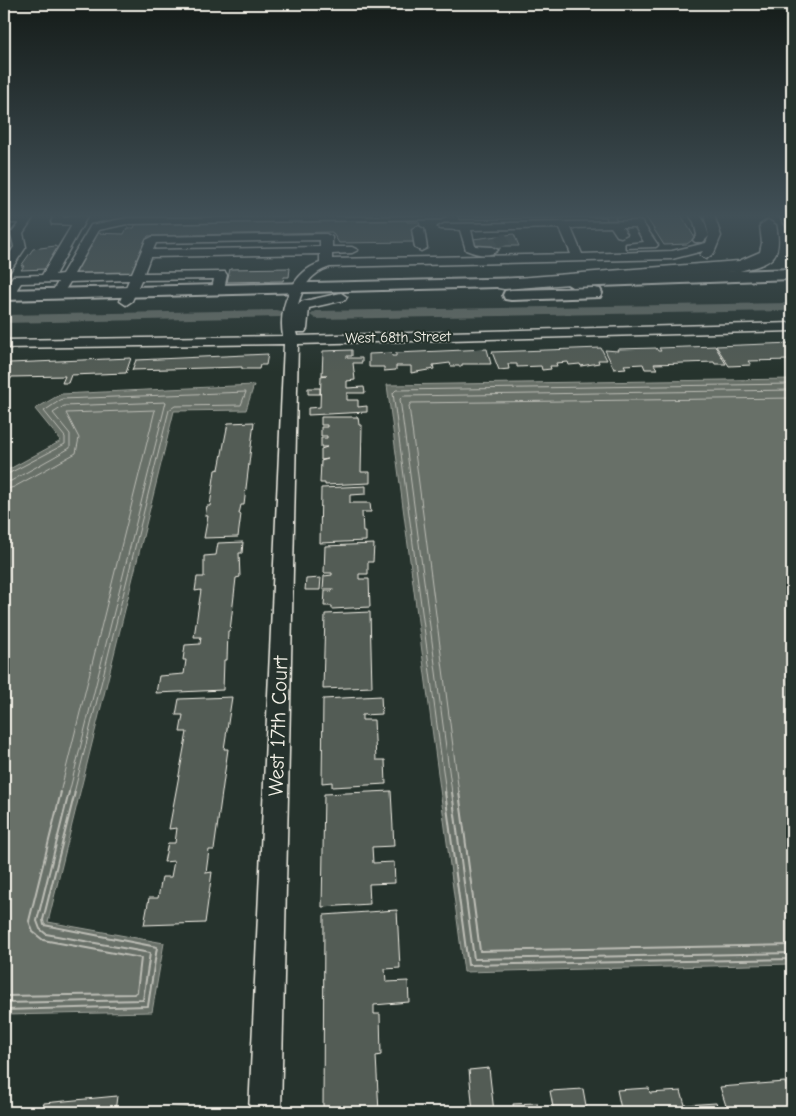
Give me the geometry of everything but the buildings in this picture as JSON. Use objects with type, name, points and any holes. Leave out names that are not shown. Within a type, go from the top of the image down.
[{"type":"highway","points":[[504,284],[726,267]]},
{"type":"main road","points":[[328,267],[347,292]]},
{"type":"main road","points":[[347,292],[504,284],[792,274]]},
{"type":"main road","points":[[5,299],[219,282],[301,291]]},
{"type":"main road","points":[[5,299],[62,286],[131,290],[347,292],[792,290]]},
{"type":"street","points":[[46,279],[53,267]]},
{"type":"street","points":[[5,299],[17,279],[46,279],[62,286],[73,267]]},
{"type":"street","points":[[131,290],[141,267]]},
{"type":"street","points":[[219,282],[223,267]]},
{"type":"street","points":[[301,291],[328,267]]},
{"type":"street","points":[[301,291],[308,272],[328,267]]},
{"type":"street","name":"West 17th Court","points":[[265,1112],[291,340],[288,329],[301,291]]},
{"type":"street","name":"West 17th Court","points":[[291,340],[300,328],[301,310],[305,305],[347,292]]},
{"type":"street","name":"West 68th Street","points":[[4,344],[291,340],[792,327]]},
{"type":"water","points":[[792,379],[792,964],[464,972],[387,385]]},
{"type":"water","points":[[254,385],[246,410],[174,411],[48,922],[164,943],[152,1012],[4,1015],[4,472],[61,441],[35,409],[61,394]]},
{"type":"waterway","points":[[316,315],[792,307]]},
{"type":"waterway","points":[[4,319],[276,314]]}]
